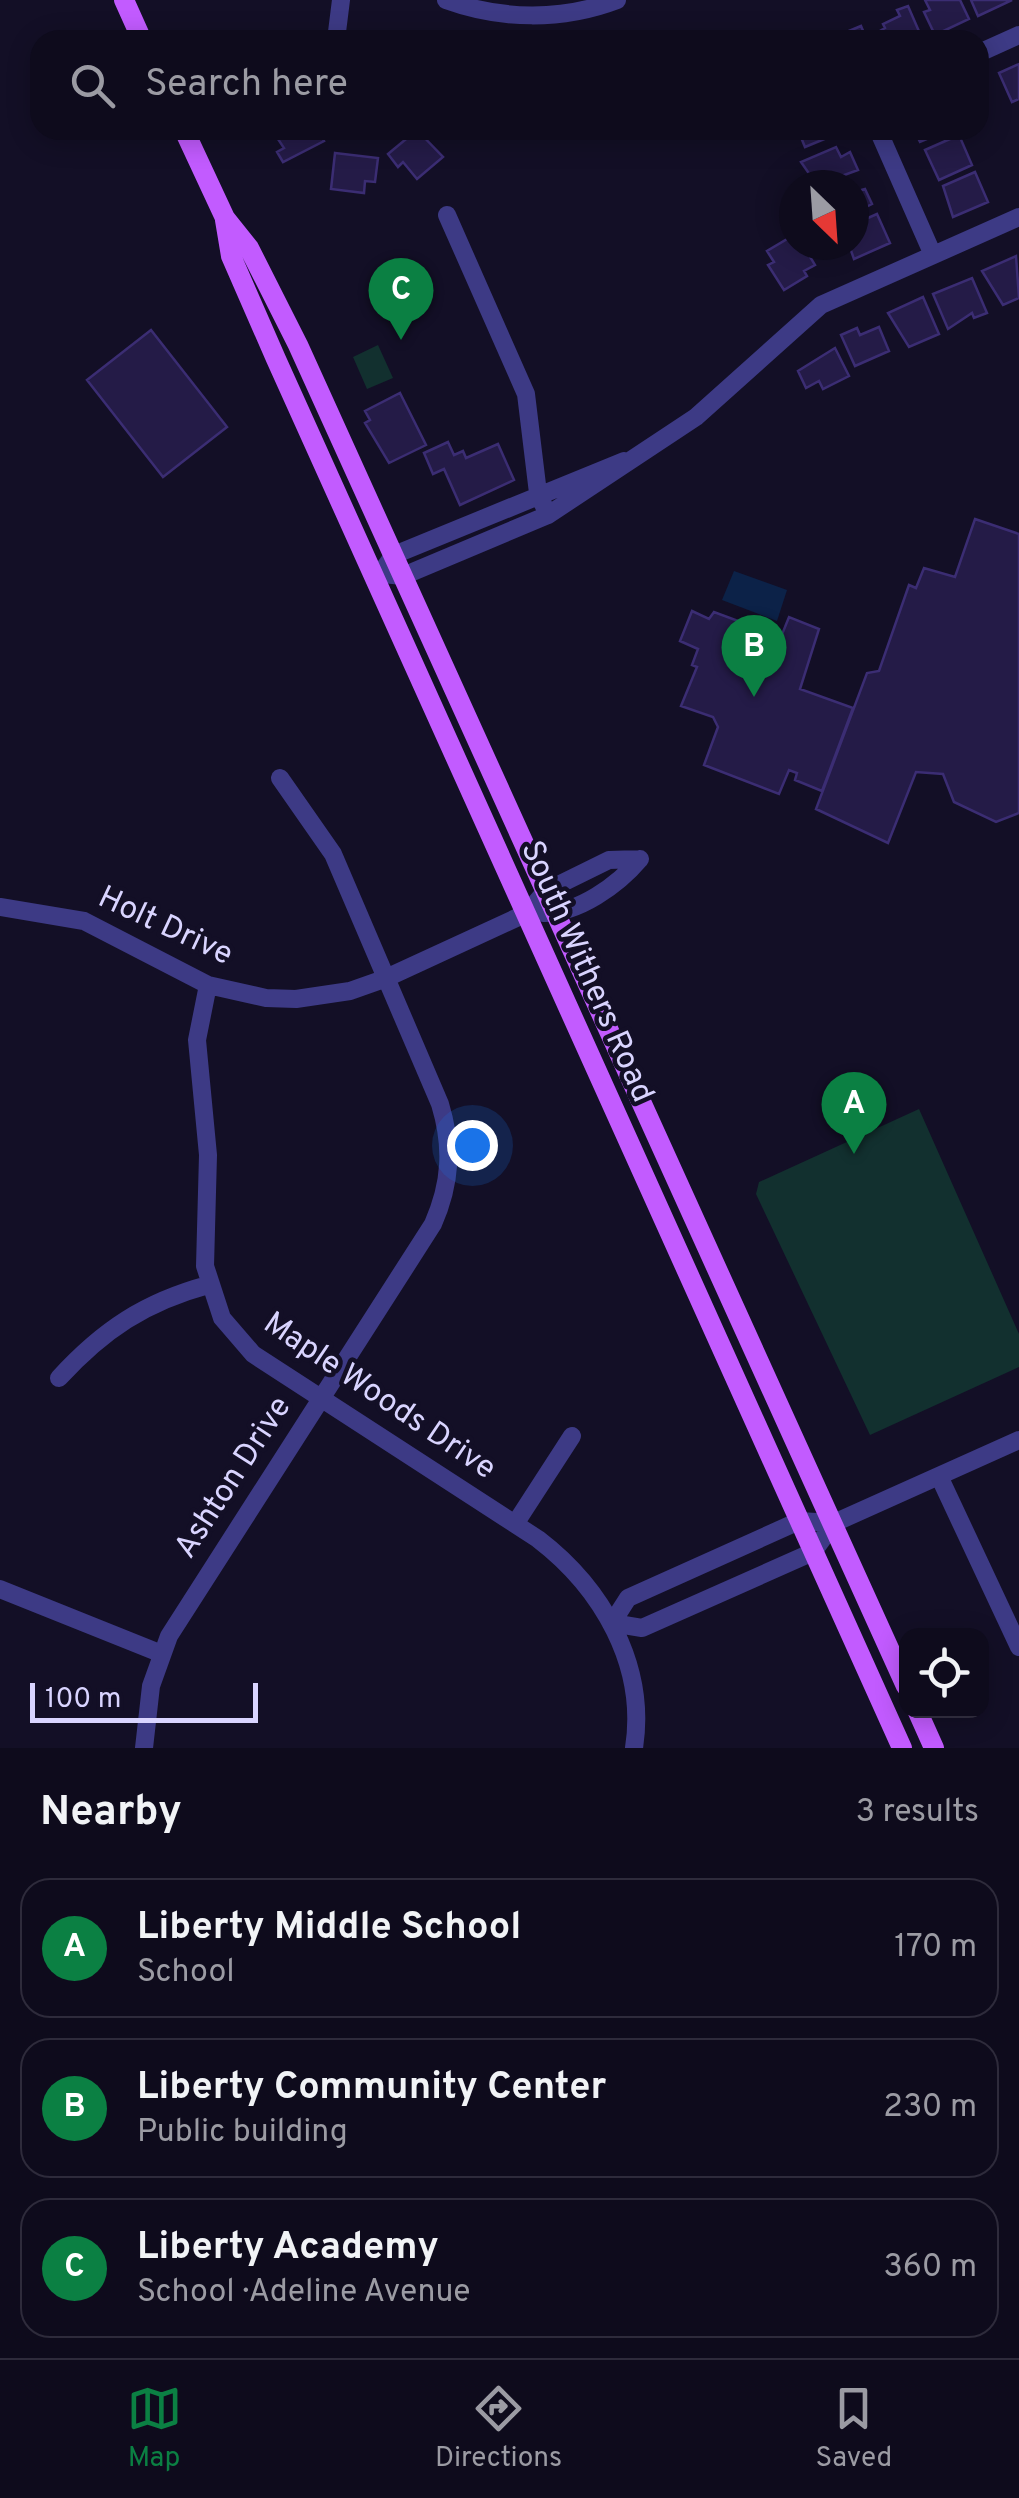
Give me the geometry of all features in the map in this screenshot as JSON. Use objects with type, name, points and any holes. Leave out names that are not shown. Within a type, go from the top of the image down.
[{"type":"main road","points":[[124,0],[138,30]]},
{"type":"main road","name":"South Withers Road","points":[[189,140],[225,218],[231,256],[546,892],[899,1670]]},
{"type":"main road","name":"South Withers Road","points":[[388,569],[528,913],[902,1748]]},
{"type":"main road","points":[[921,1718],[934,1748]]},
{"type":"street","points":[[338,30],[342,0]]},
{"type":"street","points":[[446,0],[524,16],[581,11],[617,0]]},
{"type":"street","points":[[989,49],[1019,36]]},
{"type":"street","points":[[882,140],[934,255]]},
{"type":"street","points":[[447,215],[526,394],[538,492],[548,515]]},
{"type":"street","points":[[388,569],[548,515],[696,417],[821,305],[1019,217]]},
{"type":"street","points":[[388,569],[538,492],[634,458]]},
{"type":"street","name":"Ashton Drive","points":[[144,1748],[146,1713],[162,1654],[183,1612],[433,1224],[448,1176],[449,1141],[440,1104],[333,854],[280,778]]},
{"type":"street","name":"Holt Drive","points":[[0,907],[84,920],[208,986],[266,998],[296,999],[350,990],[384,979],[528,913],[546,892],[609,860],[640,859],[620,882],[556,914],[528,913]]},
{"type":"street","name":"Maple Woods Drive","points":[[208,986],[196,1040],[208,1155],[208,1285],[236,1338],[321,1399],[515,1524],[579,1575],[612,1624],[632,1685],[634,1748]]},
{"type":"street","points":[[59,1378],[84,1351],[138,1309],[208,1285]]},
{"type":"street","points":[[515,1524],[572,1436]]},
{"type":"street","points":[[834,1524],[799,1521],[628,1598],[612,1624],[642,1628],[813,1552],[834,1524],[1019,1440]]},
{"type":"street","points":[[940,1476],[1019,1646]]},
{"type":"street","points":[[0,1588],[162,1654]]},
{"type":"green space","points":[[378,345],[393,378],[367,389],[353,357]]},
{"type":"green space","points":[[919,1109],[1019,1334],[1019,1367],[870,1435],[756,1194],[759,1182]]},
{"type":"water","points":[[734,571],[787,590],[777,621],[722,600]]},
{"type":"building","points":[[925,0],[960,0],[969,19],[946,30],[933,30],[924,12],[930,10]]},
{"type":"building","points":[[971,0],[1012,0],[978,16]]},
{"type":"building","points":[[908,6],[918,30],[882,30],[883,24],[900,16],[897,10]]},
{"type":"building","points":[[1019,64],[1019,99],[1012,102],[999,73]]},
{"type":"building","points":[[279,140],[324,141],[283,162],[277,152],[284,148]]},
{"type":"building","points":[[405,140],[427,140],[443,157],[417,179],[403,162],[398,167],[388,154]]},
{"type":"building","points":[[802,140],[822,140],[805,147]]},
{"type":"building","points":[[948,140],[961,140],[972,165],[939,180],[925,150]]},
{"type":"building","points":[[836,147],[841,157],[850,152],[858,170],[807,170],[801,162]]},
{"type":"building","points":[[335,153],[378,158],[375,182],[365,181],[364,193],[331,189]]},
{"type":"building","points":[[975,172],[988,202],[953,217],[943,186]]},
{"type":"building","points":[[877,214],[890,243],[869,252],[869,217]]},
{"type":"building","points":[[779,244],[779,260],[812,260],[815,265],[804,271],[807,276],[784,290],[768,265],[774,262],[767,251]]},
{"type":"building","points":[[1016,256],[1019,298],[1003,305],[982,271]]},
{"type":"building","points":[[972,278],[987,313],[974,318],[972,313],[948,329],[933,294]]},
{"type":"building","points":[[923,297],[939,334],[909,347],[888,313]]},
{"type":"building","points":[[879,327],[889,351],[855,366],[841,335],[857,328],[860,335]]},
{"type":"building","points":[[151,330],[227,427],[163,477],[87,380]]},
{"type":"building","points":[[835,348],[849,376],[823,389],[819,381],[806,388],[798,371]]},
{"type":"building","points":[[400,393],[426,445],[389,463],[365,423],[370,420],[365,411]]},
{"type":"building","points":[[448,442],[454,455],[463,451],[466,458],[498,444],[514,480],[460,505],[444,469],[433,474],[424,453]]},
{"type":"building","points":[[975,519],[1019,534],[1019,813],[996,822],[954,802],[943,774],[916,772],[888,843],[816,809],[867,673],[879,671],[909,585],[916,588],[924,568],[955,577]]},
{"type":"building","points":[[692,611],[709,619],[714,612],[781,637],[789,617],[819,629],[800,689],[853,708],[822,791],[795,780],[797,773],[789,770],[779,794],[704,765],[718,727],[713,717],[681,706],[697,667],[692,665],[698,649],[680,641]]},
{"type":"place","name":"Liberty Academy","points":[[401,340]]},
{"type":"place","name":"Liberty Community Center","points":[[754,697]]},
{"type":"place","name":"Liberty Middle School","points":[[854,1154]]}]
